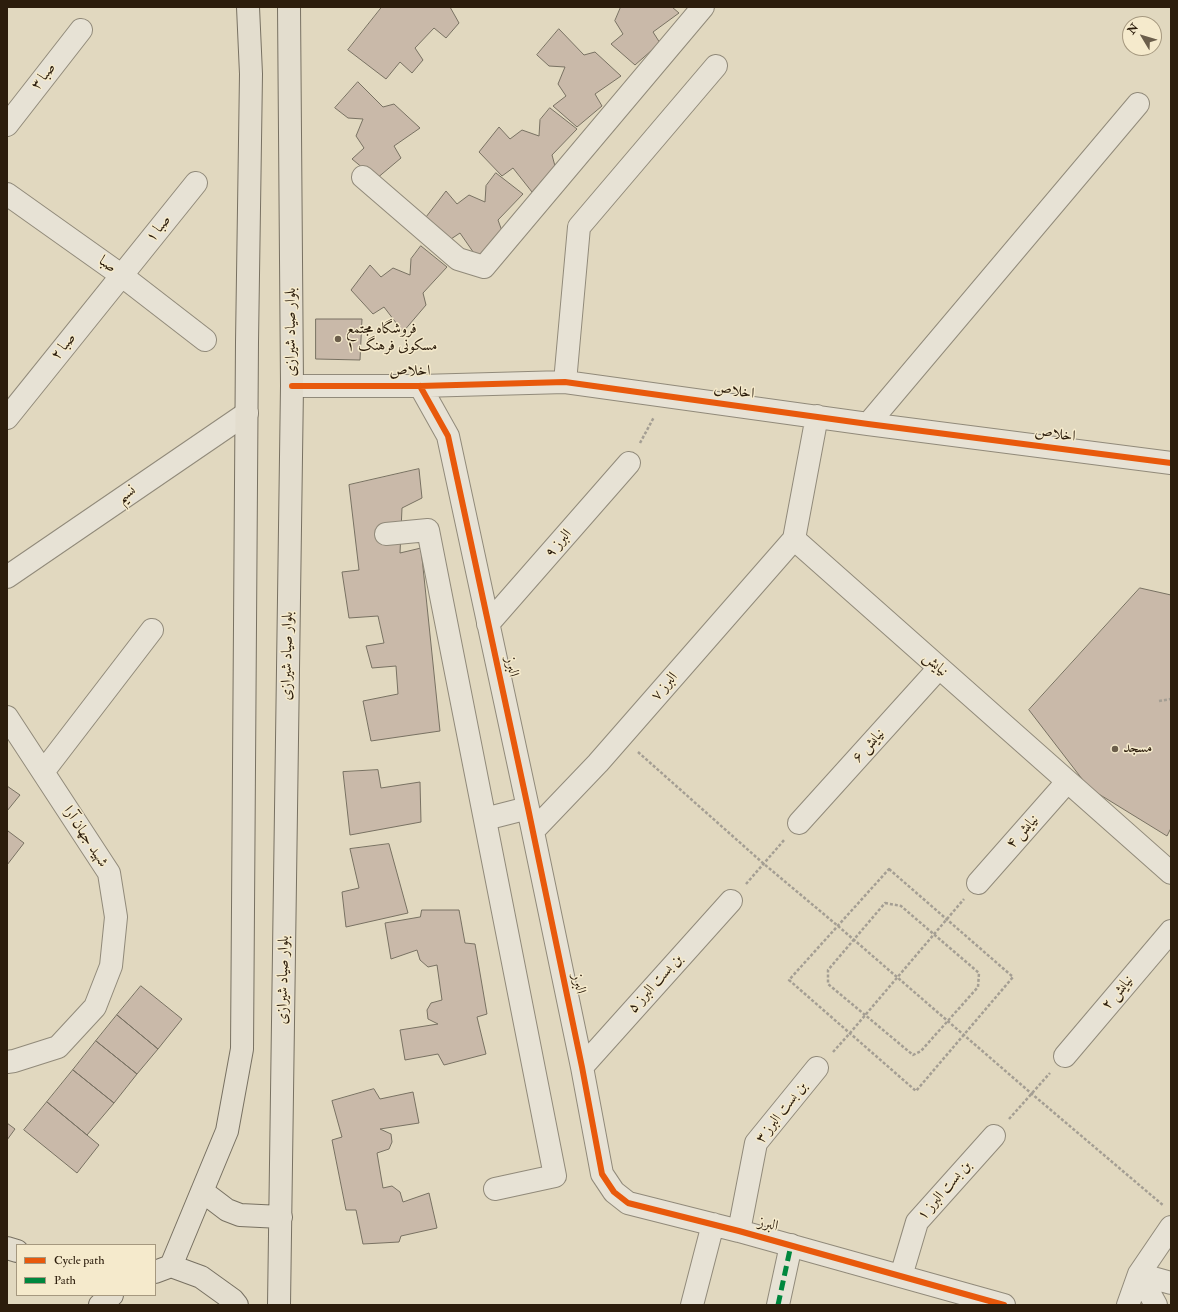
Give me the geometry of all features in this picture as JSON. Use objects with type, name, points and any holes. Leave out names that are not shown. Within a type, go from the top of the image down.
[{"type":"main road","points":[[234,7],[250,74]]},
{"type":"main road","points":[[236,1305],[233,1300],[201,1277],[163,1269],[202,1191],[227,1131],[242,1049],[250,74],[248,7]]},
{"type":"main road","name":"بلوار صیاد شیرازی","points":[[279,1305],[292,386],[289,7]]},
{"type":"main road","points":[[202,1191],[227,1210],[240,1215],[281,1217]]},
{"type":"main road","points":[[100,1305],[111,1296]]},
{"type":"street","points":[[363,177],[458,259],[484,267],[703,7]]},
{"type":"street","name":"صبا ۳","points":[[7,125],[81,30]]},
{"type":"street","points":[[565,382],[579,227],[716,66]]},
{"type":"street","points":[[868,424],[1138,104]]},
{"type":"street","name":"صبا ۱","points":[[121,275],[196,183]]},
{"type":"street","name":"صبا","points":[[7,194],[121,275],[205,340]]},
{"type":"street","name":"صبا ۲","points":[[7,418],[121,275]]},
{"type":"street","name":"اخلاص","points":[[292,386],[420,386],[565,382],[868,424],[1171,463]]},
{"type":"street","name":"البرز","points":[[420,386],[448,436],[533,831],[582,1067],[602,1174],[614,1192],[628,1203],[739,1230],[901,1276],[951,1298],[1004,1305]]},
{"type":"street","name":"نسیم","points":[[7,577],[247,413]]},
{"type":"street","points":[[794,539],[817,416]]},
{"type":"street","name":"البرز ۹","points":[[488,624],[629,463]]},
{"type":"street","points":[[386,534],[428,530],[555,1176],[495,1190]]},
{"type":"street","name":"نیایش","points":[[794,539],[1171,873]]},
{"type":"street","name":"البرز ۷","points":[[533,831],[598,763],[794,539]]},
{"type":"street","points":[[42,772],[152,630]]},
{"type":"street","name":"نیایش ۶","points":[[799,823],[939,668]]},
{"type":"street","name":"شهید جهان آرا","points":[[7,717],[109,873],[116,917],[111,966],[95,1007],[58,1046],[7,1062]]},
{"type":"street","name":"نیایش ۴","points":[[978,883],[1068,782]]},
{"type":"street","points":[[485,819],[528,808]]},
{"type":"street","name":"بن بست البرز ۵","points":[[582,1067],[731,901]]},
{"type":"street","name":"نیایش ۲","points":[[1065,1056],[1171,931]]},
{"type":"street","name":"بن بست البرز ۳","points":[[739,1230],[756,1143],[817,1068]]},
{"type":"street","name":"بن بست البرز ۱","points":[[901,1276],[917,1222],[994,1136]]},
{"type":"street","points":[[1128,1305],[1139,1274],[1168,1217]]},
{"type":"street","points":[[692,1305],[713,1224]]},
{"type":"street","points":[[778,1305],[791,1245]]},
{"type":"street","points":[[1139,1274],[1171,1284]]},
{"type":"street","points":[[1139,1274],[1156,1305]]},
{"type":"path","points":[[629,463],[666,396]]},
{"type":"path","points":[[1159,701],[1171,699]]},
{"type":"path","points":[[621,737],[764,864],[1032,1094],[1168,1217]]},
{"type":"path","points":[[731,901],[799,823]]},
{"type":"path","points":[[888,869],[1013,977],[916,1091],[789,980],[838,926],[888,869]]},
{"type":"path","points":[[817,1068],[865,1016],[978,883]]},
{"type":"path","points":[[885,903],[901,906],[935,934],[978,973],[978,987],[921,1051],[913,1055],[828,984],[828,970],[885,903]]},
{"type":"path","points":[[994,1136],[1065,1056]]},
{"type":"building","points":[[382,7],[450,7],[459,23],[446,38],[434,28],[415,48],[423,60],[412,73],[400,62],[386,79],[348,50]]},
{"type":"building","points":[[621,7],[672,7],[679,13],[653,32],[660,43],[635,65],[611,44],[623,34],[615,21]]},
{"type":"building","points":[[559,29],[584,55],[595,52],[621,76],[595,94],[602,106],[577,127],[553,106],[566,96],[558,84],[565,67],[549,66],[537,55]]},
{"type":"building","points":[[358,82],[383,107],[394,104],[420,128],[394,146],[401,158],[376,179],[352,159],[364,148],[356,136],[363,119],[348,118],[335,108]]},
{"type":"building","points":[[550,108],[577,129],[552,155],[555,166],[532,192],[513,168],[502,176],[479,152],[499,127],[510,139],[522,130],[539,136],[540,120]]},
{"type":"building","points":[[496,173],[523,194],[498,220],[502,231],[478,259],[460,233],[448,241],[426,217],[446,191],[457,204],[469,195],[485,202],[486,186]]},
{"type":"building","points":[[421,246],[447,267],[423,293],[426,305],[403,332],[384,307],[373,314],[351,290],[370,265],[381,277],[393,268],[410,275],[411,259]]},
{"type":"building","name":"فروشگاه مجتمع مسکونی فرهنگ ۱","points":[[316,319],[362,319],[360,360],[316,359]]},
{"type":"building","points":[[419,469],[422,498],[402,508],[400,553],[421,548],[440,731],[371,741],[363,701],[398,694],[396,666],[372,668],[366,646],[384,643],[378,616],[349,618],[342,572],[359,570],[349,485]]},
{"type":"building","name":"مسجد","points":[[1140,588],[1171,595],[1171,828],[1167,836],[1089,788],[1029,710]]},
{"type":"building","points":[[378,770],[381,788],[420,782],[421,822],[350,835],[343,772]]},
{"type":"building","points":[[7,786],[20,795],[7,811]]},
{"type":"building","points":[[8,831],[24,843],[7,865],[7,833]]},
{"type":"building","points":[[389,844],[408,913],[346,927],[342,892],[359,888],[350,849]]},
{"type":"building","points":[[422,910],[459,910],[465,943],[475,944],[487,1014],[477,1017],[486,1054],[444,1065],[438,1054],[405,1060],[400,1030],[438,1024],[428,1019],[427,1010],[431,1003],[442,1000],[437,965],[428,967],[420,960],[417,950],[391,959],[385,923],[420,917]]},
{"type":"building","points":[[141,986],[182,1019],[158,1049],[117,1015]]},
{"type":"building","points":[[117,1015],[158,1049],[137,1074],[96,1041]]},
{"type":"building","points":[[96,1041],[137,1074],[114,1103],[73,1070]]},
{"type":"building","points":[[73,1070],[114,1103],[87,1135],[47,1102]]},
{"type":"building","points":[[374,1089],[380,1099],[413,1092],[419,1123],[380,1129],[391,1134],[392,1142],[389,1149],[377,1153],[383,1188],[392,1186],[400,1192],[403,1202],[429,1193],[437,1228],[401,1236],[399,1242],[363,1244],[356,1210],[346,1210],[332,1140],[342,1137],[332,1101]]},
{"type":"building","points":[[47,1102],[99,1145],[77,1173],[24,1130]]},
{"type":"building","points":[[7,1123],[15,1129],[7,1140]]},
{"type":"marked path","points":[[778,1305],[791,1245]]},
{"type":"cycle path","points":[[292,386],[420,386],[565,382],[868,424],[1171,463]]},
{"type":"cycle path","points":[[420,386],[448,436],[528,808],[582,1067],[602,1174],[614,1192],[628,1203],[739,1231],[1004,1305]]},
{"type":"place","name":"فروشگاه مجتمع مسکونی فرهنگ ۱","points":[[338,339]]},
{"type":"place","name":"مسجد","points":[[1115,749]]}]
